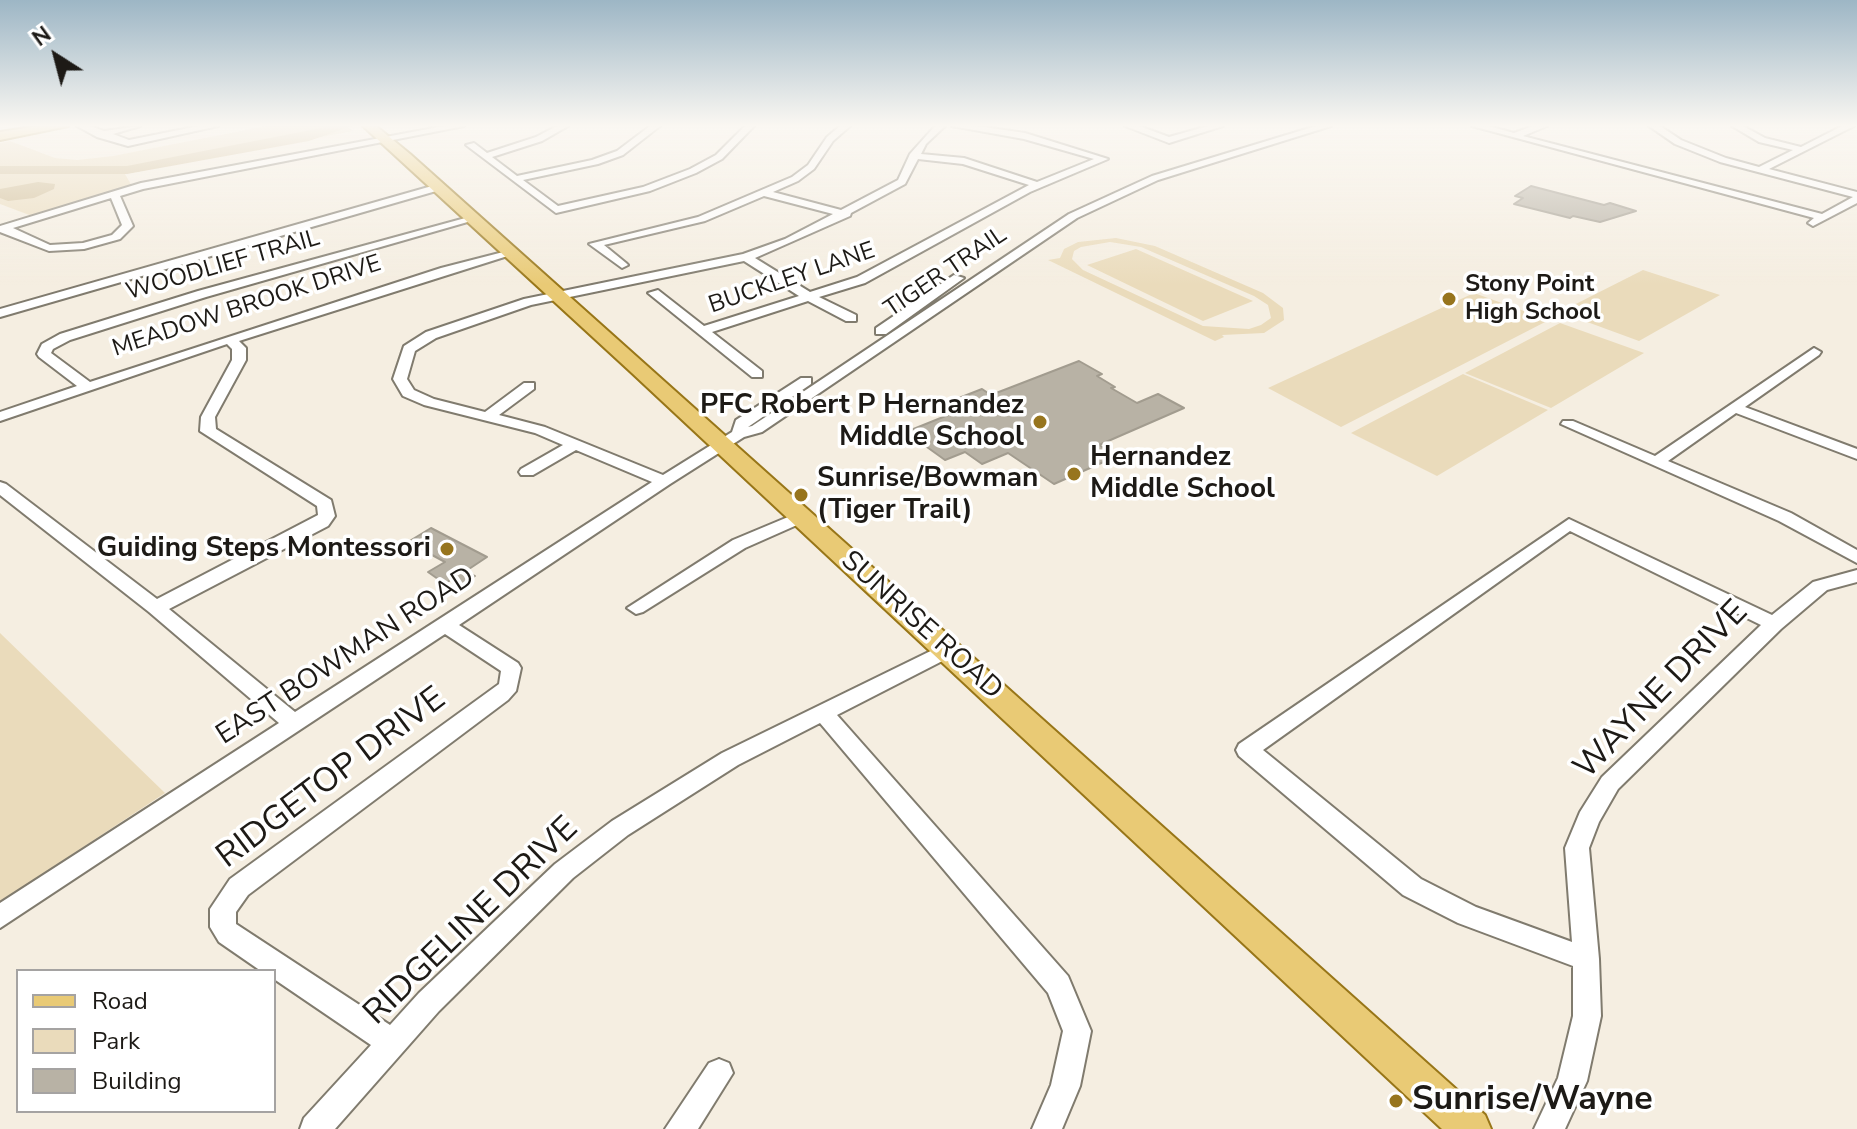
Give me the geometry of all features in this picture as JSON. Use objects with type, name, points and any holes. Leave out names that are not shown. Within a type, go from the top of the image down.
[{"type":"main road","name":"SUNRISE ROAD","points":[[430,179],[556,295],[730,439],[800,517],[1471,1129]]},
{"type":"street","points":[[2,228],[112,193],[189,179]]},
{"type":"street","points":[[516,179],[556,210],[646,189],[672,179]]},
{"type":"street","points":[[622,265],[595,244],[701,219],[793,179]]},
{"type":"street","points":[[664,481],[540,430],[429,402],[405,391],[400,379],[409,349],[421,340],[467,322],[556,295],[746,257],[846,214],[903,179]]},
{"type":"street","points":[[1018,179],[1037,185]]},
{"type":"street","name":"BUCKLEY LANE","points":[[702,331],[811,298],[888,268],[1053,179]]},
{"type":"street","name":"TIGER TRAIL","points":[[730,439],[741,423],[1064,211],[1136,179]]},
{"type":"street","name":"TIGER TRAIL","points":[[730,439],[757,429],[984,274],[1090,207],[1153,179]]},
{"type":"street","points":[[1676,179],[1822,217]]},
{"type":"street","points":[[1791,179],[1857,197]]},
{"type":"street","points":[[0,313],[439,187]]},
{"type":"street","points":[[2,228],[49,248],[84,246],[116,237],[128,226],[119,201],[112,193]]},
{"type":"street","points":[[765,193],[846,214]]},
{"type":"street","points":[[1807,226],[1857,197]]},
{"type":"street","name":"WOODLIEF TRAIL","points":[[86,386],[44,354],[47,347],[65,337],[202,294],[473,219]]},
{"type":"street","name":"MEADOW BROOK DRIVE","points":[[0,417],[229,339],[445,270],[511,253]]},
{"type":"street","points":[[746,257],[811,298],[851,318]]},
{"type":"street","points":[[654,293],[757,374]]},
{"type":"street","points":[[156,608],[322,522],[327,516],[325,504],[208,431],[208,417],[239,360],[239,348],[229,339]]},
{"type":"street","points":[[1656,462],[1814,352]]},
{"type":"street","points":[[489,416],[529,386]]},
{"type":"street","points":[[1735,408],[1857,454]]},
{"type":"street","points":[[1568,424],[1811,530],[1857,557]]},
{"type":"street","name":"EAST BOWMAN ROAD","points":[[0,917],[730,439]]},
{"type":"street","points":[[527,472],[575,444]]},
{"type":"street","points":[[0,487],[156,608],[294,723]]},
{"type":"street","points":[[636,608],[710,560],[800,517]]},
{"type":"street","points":[[1586,959],[1467,915],[1412,887],[1247,750],[1569,524],[1774,624]]},
{"type":"street","name":"WAYNE DRIVE","points":[[1549,1129],[1572,1081],[1582,1049],[1588,999],[1577,848],[1588,819],[1610,783],[1774,624],[1820,586],[1857,576]]},
{"type":"street","name":"RIDGETOP DRIVE","points":[[393,1043],[228,934],[223,927],[223,909],[239,887],[501,695],[509,686],[511,668],[446,626]]},
{"type":"street","name":"RIDGELINE DRIVE","points":[[315,1129],[429,1002],[564,871],[676,791],[730,759],[947,650]]},
{"type":"street","points":[[823,713],[1058,985],[1077,1031],[1065,1086],[1047,1129]]},
{"type":"street","points":[[680,1129],[719,1073]]},
{"type":"green space","points":[[0,179],[128,179],[132,186],[32,216],[0,204]]},
{"type":"green space","points":[[1116,238],[1155,246],[1263,293],[1283,308],[1284,320],[1264,333],[1222,335],[1224,337],[1215,341],[1048,260],[1060,258],[1064,249],[1078,242]],"holes":[[[1110,242],[1141,247],[1254,296],[1268,305],[1271,318],[1249,329],[1203,326],[1083,270],[1072,259],[1074,251],[1081,247]]]},
{"type":"green space","points":[[1136,249],[1253,301],[1203,321],[1087,265]]},
{"type":"green space","points":[[1643,270],[1720,295],[1639,341],[1560,312]]},
{"type":"green space","points":[[1474,293],[1549,320],[1341,427],[1268,388]]},
{"type":"green space","points":[[1560,323],[1644,353],[1551,408],[1465,373]]},
{"type":"green space","points":[[1463,374],[1548,410],[1437,476],[1351,433]]},
{"type":"green space","points":[[0,633],[165,793],[0,902]]},
{"type":"shaded area","points":[[38,182],[55,184],[54,189],[34,198],[8,201],[0,198],[0,189]]},
{"type":"building","points":[[1531,186],[1636,211],[1600,222],[1514,204],[1523,198],[1515,196]]},
{"type":"building","name":"PFC Robert P Hernandez Middle School","points":[[1079,361],[1102,374],[1097,376],[1115,387],[1111,388],[1137,403],[1158,394],[1184,408],[1099,445],[1117,456],[1054,484],[1008,453],[982,464],[965,452],[945,460],[906,432],[953,413],[941,405],[982,389],[991,395]]},
{"type":"building","name":"Guiding Steps Montessori","points":[[431,528],[487,557],[466,571],[475,576],[463,584],[453,578],[445,584],[428,572],[445,562],[408,542]]},
{"type":"place","name":"Stony Point High School","points":[[1449,299]]},
{"type":"place","name":"PFC Robert P Hernandez Middle School","points":[[1040,422]]},
{"type":"place","name":"Hernandez Middle School","points":[[1074,474]]},
{"type":"place","name":"Sunrise/Bowman (Tiger Trail)","points":[[801,495]]},
{"type":"place","name":"Guiding Steps Montessori","points":[[447,549]]},
{"type":"place","name":"Sunrise/Wayne","points":[[1396,1101]]}]
